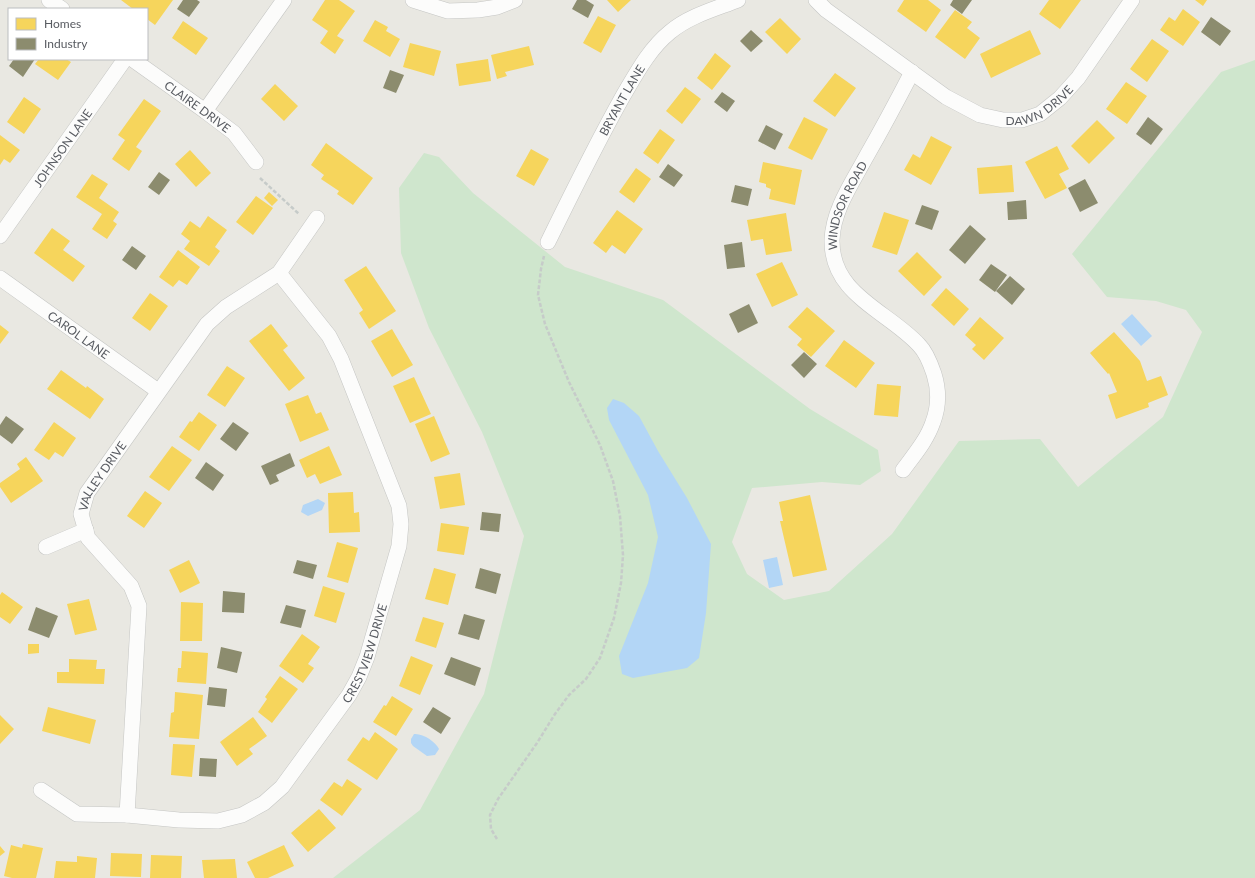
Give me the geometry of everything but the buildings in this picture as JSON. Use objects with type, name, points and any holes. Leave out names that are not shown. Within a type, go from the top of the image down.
[{"type":"street","points":[[49,0],[61,8]]},
{"type":"street","points":[[205,111],[284,0]]},
{"type":"street","points":[[413,0],[448,10],[478,10],[497,7],[515,0]]},
{"type":"street","name":"BRYANT LANE","points":[[548,242],[601,134],[636,74],[655,47],[670,32],[681,24],[738,0]]},
{"type":"street","points":[[816,0],[826,10],[912,72]]},
{"type":"street","name":"DAWN DRIVE","points":[[912,72],[946,97],[980,115],[1003,120],[1022,120],[1040,114],[1060,98],[1078,78],[1132,0]]},
{"type":"street","name":"JOHNSON LANE","points":[[0,236],[124,60]]},
{"type":"street","name":"CLAIRE DRIVE","points":[[133,60],[234,133],[255,168]]},
{"type":"street","name":"WINDSOR ROAD","points":[[903,470],[925,439],[933,422],[938,405],[938,385],[932,367],[920,346],[902,329],[853,291],[841,277],[836,264],[832,241],[837,210],[912,72]]},
{"type":"street","name":"VALLEY DRIVE","points":[[127,815],[139,606],[131,586],[88,538],[80,514],[87,493],[207,324],[226,307],[279,273],[317,218]]},
{"type":"street","name":"CRESTVIEW DRIVE","points":[[41,790],[77,814],[127,815],[179,820],[218,821],[242,815],[264,803],[282,787],[349,695],[359,677],[367,657],[399,546],[401,524],[399,506],[341,359],[329,336],[279,273]]},
{"type":"street","name":"CAROL LANE","points":[[0,278],[158,391]]},
{"type":"street","points":[[46,547],[86,530]]},
{"type":"path","points":[[255,168],[299,214]]},
{"type":"path","points":[[497,839],[491,829],[490,815],[498,799],[537,743],[555,714],[569,695],[586,679],[600,658],[614,618],[621,583],[623,555],[620,516],[613,481],[600,445],[569,382],[545,324],[538,295],[541,269],[548,242]]},
{"type":"green space","points":[[1255,60],[1255,878],[333,878],[420,810],[484,694],[524,536],[482,432],[429,328],[401,253],[399,188],[424,153],[439,157],[473,193],[565,267],[663,300],[810,409],[878,450],[881,471],[860,485],[822,482],[752,488],[732,542],[747,574],[784,600],[829,591],[892,534],[959,441],[1040,439],[1078,487],[1163,417],[1202,332],[1186,310],[1156,301],[1107,297],[1072,254],[1221,72]]},
{"type":"water","points":[[1132,314],[1152,336],[1141,346],[1121,324]]},
{"type":"water","points":[[613,399],[624,403],[639,416],[658,451],[687,498],[711,544],[706,613],[699,658],[687,668],[633,678],[622,674],[619,656],[648,583],[658,537],[648,495],[609,420],[607,408]]},
{"type":"water","points":[[318,499],[325,503],[322,510],[308,516],[301,512],[303,505]]},
{"type":"water","points":[[777,557],[783,585],[769,588],[763,560]]},
{"type":"water","points":[[414,734],[429,738],[437,746],[439,749],[435,755],[427,756],[413,746],[411,739]]}]
